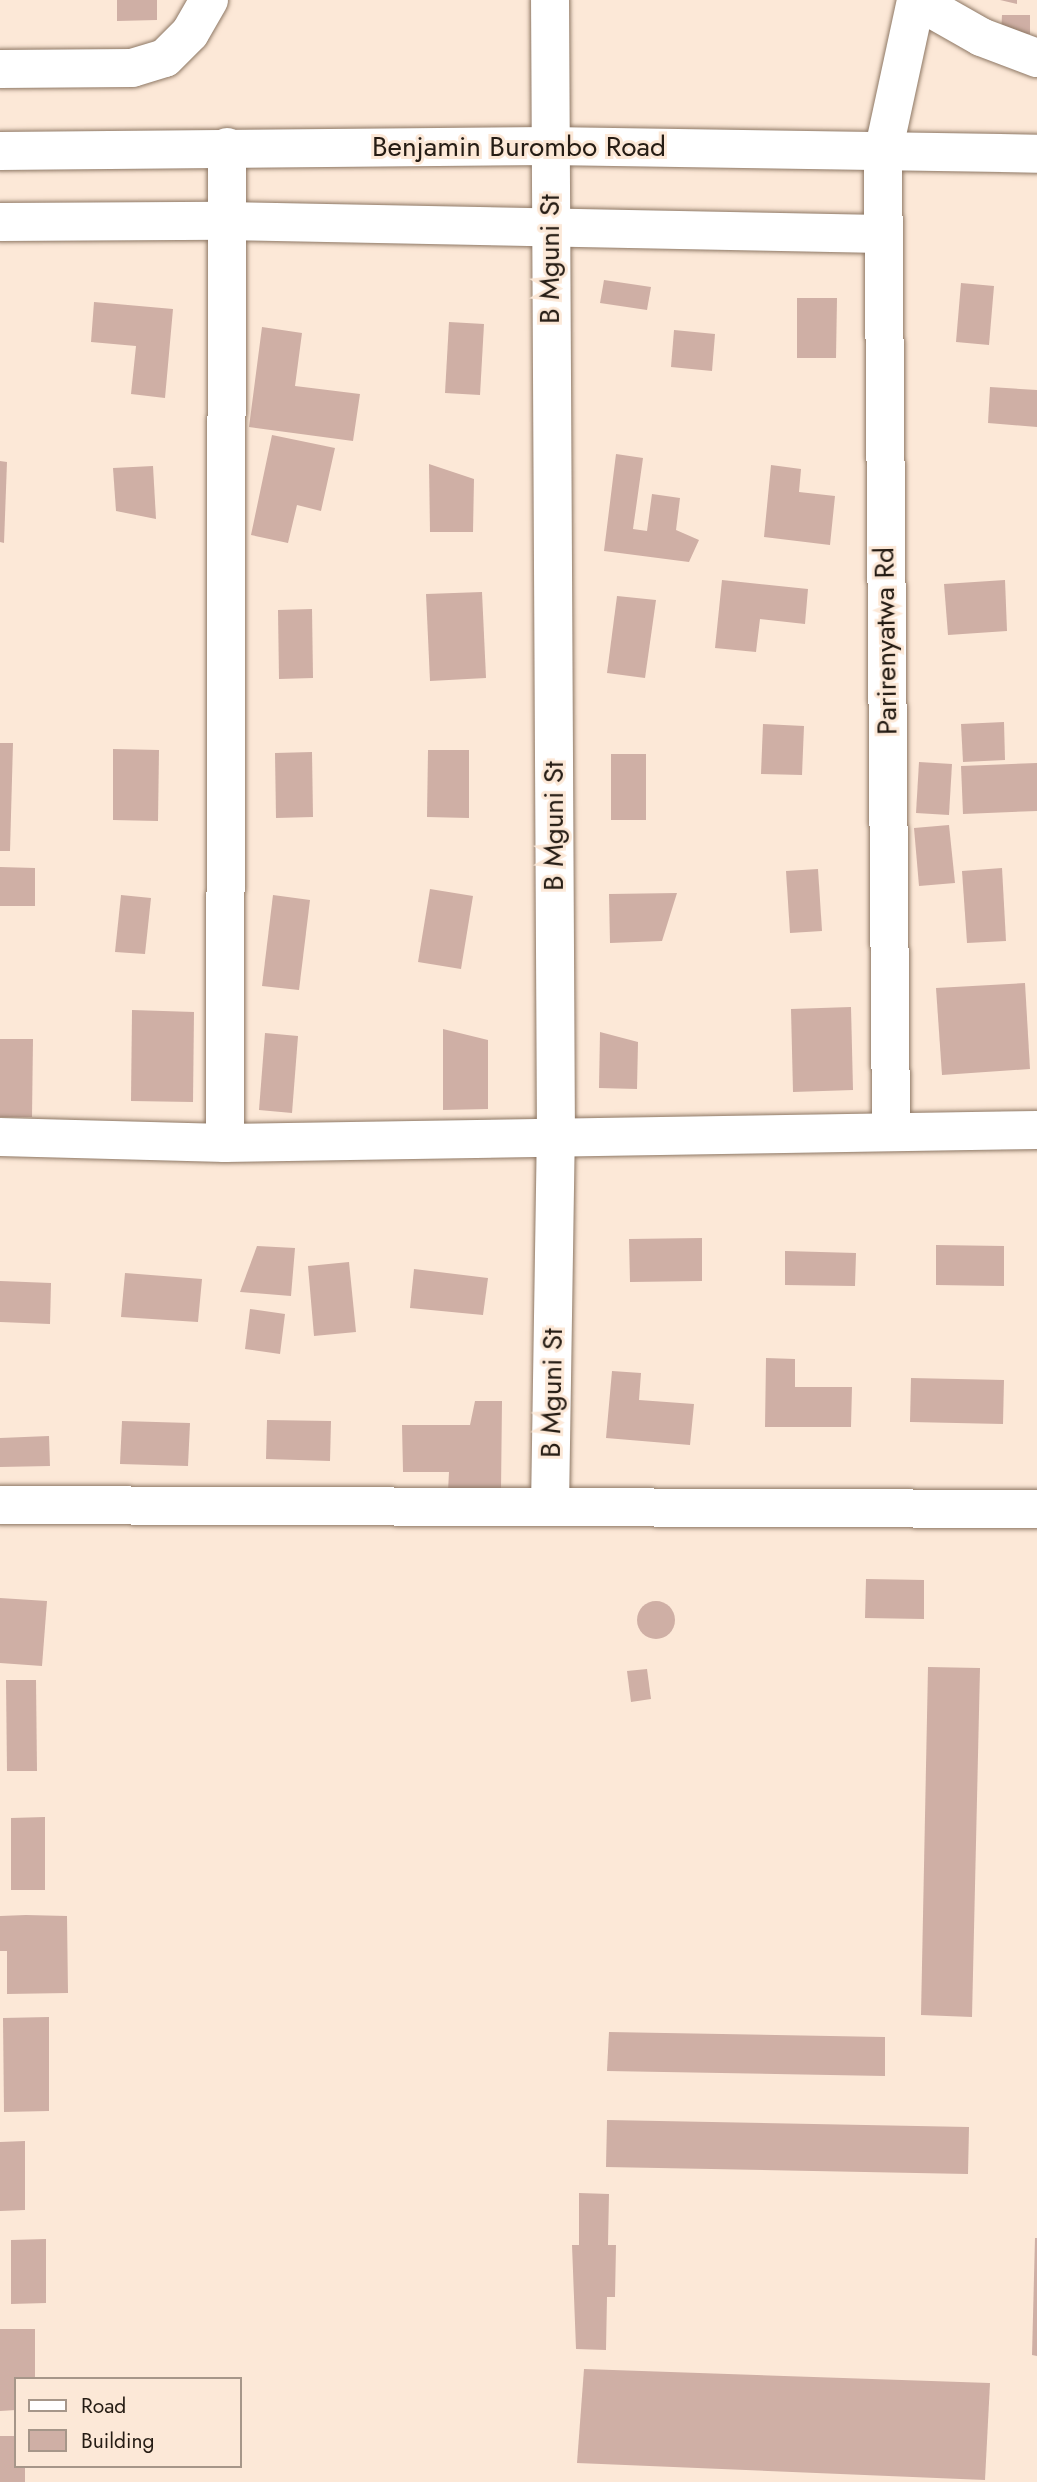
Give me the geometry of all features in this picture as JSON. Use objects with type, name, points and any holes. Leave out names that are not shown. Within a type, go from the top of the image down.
[{"type":"street","points":[[0,69],[132,68],[165,58],[190,33],[209,0]]},
{"type":"street","name":"B Mguni St","points":[[550,0],[556,1140],[550,1507]]},
{"type":"street","points":[[916,0],[981,37],[1037,58]]},
{"type":"street","name":"Parirenyatwa Rd","points":[[891,1129],[883,153],[916,0]]},
{"type":"street","name":"Benjamin Burombo Road","points":[[0,150],[549,146],[1037,154]]},
{"type":"street","points":[[225,1143],[227,147]]},
{"type":"street","points":[[0,222],[225,221],[882,234]]},
{"type":"street","points":[[0,1137],[225,1143],[556,1140],[891,1129],[1037,1130]]},
{"type":"street","points":[[0,1505],[1037,1509]]},
{"type":"building","points":[[117,0],[157,0],[157,20],[117,21]]},
{"type":"building","points":[[1000,0],[1017,0],[1017,4]]},
{"type":"building","points":[[1002,15],[1030,15],[1030,34],[1001,34]]},
{"type":"building","points":[[604,280],[651,287],[647,310],[600,303]]},
{"type":"building","points":[[961,283],[994,286],[989,345],[956,342]]},
{"type":"building","points":[[797,298],[837,298],[836,358],[797,358]]},
{"type":"building","points":[[94,302],[173,309],[165,398],[131,394],[136,346],[91,342]]},
{"type":"building","points":[[449,322],[484,324],[480,395],[445,393]]},
{"type":"building","points":[[262,327],[302,333],[295,386],[360,394],[353,441],[249,427]]},
{"type":"building","points":[[674,330],[715,334],[712,371],[671,367]]},
{"type":"building","points":[[990,387],[1037,390],[1037,427],[988,423]]},
{"type":"building","points":[[272,435],[335,448],[321,511],[297,505],[288,543],[251,535]]},
{"type":"building","points":[[616,454],[643,458],[633,529],[647,531],[652,494],[680,498],[676,530],[699,540],[689,562],[604,551]]},
{"type":"building","points":[[0,461],[7,462],[4,543],[0,542]]},
{"type":"building","points":[[429,464],[474,479],[473,532],[430,532]]},
{"type":"building","points":[[771,465],[801,469],[799,492],[835,496],[830,545],[764,537]]},
{"type":"building","points":[[153,466],[156,519],[116,511],[113,468]]},
{"type":"building","points":[[722,580],[808,589],[805,624],[760,619],[756,652],[715,648]]},
{"type":"building","points":[[1005,580],[1007,631],[948,635],[944,584]]},
{"type":"building","points":[[482,592],[486,678],[430,681],[426,594]]},
{"type":"building","points":[[617,596],[656,600],[645,678],[607,673]]},
{"type":"building","points":[[312,609],[313,678],[279,679],[278,610]]},
{"type":"building","points":[[1004,722],[1005,760],[963,762],[961,724]]},
{"type":"building","points":[[763,724],[804,726],[802,775],[761,774]]},
{"type":"building","points":[[0,743],[13,743],[10,851],[0,851]]},
{"type":"building","points":[[113,749],[159,750],[158,821],[113,820]]},
{"type":"building","points":[[428,750],[469,750],[469,818],[427,817]]},
{"type":"building","points":[[312,752],[313,817],[276,818],[275,753]]},
{"type":"building","points":[[611,754],[646,754],[646,820],[611,820]]},
{"type":"building","points":[[919,762],[952,764],[949,815],[916,813]]},
{"type":"building","points":[[1037,763],[1037,811],[963,814],[961,766]]},
{"type":"building","points":[[949,825],[955,883],[919,886],[914,828]]},
{"type":"building","points":[[0,867],[35,868],[35,906],[0,906]]},
{"type":"building","points":[[1002,868],[1006,941],[967,943],[962,871]]},
{"type":"building","points":[[818,869],[822,931],[790,933],[786,871]]},
{"type":"building","points":[[430,889],[473,896],[461,969],[418,962]]},
{"type":"building","points":[[677,893],[662,941],[610,943],[609,894]]},
{"type":"building","points":[[121,895],[151,898],[145,954],[115,952]]},
{"type":"building","points":[[273,895],[310,900],[299,990],[262,986]]},
{"type":"building","points":[[1025,983],[1030,1069],[942,1075],[936,988]]},
{"type":"building","points":[[851,1007],[853,1090],[793,1092],[791,1009]]},
{"type":"building","points":[[132,1010],[194,1012],[193,1102],[131,1101]]},
{"type":"building","points":[[443,1029],[488,1040],[488,1109],[443,1110]]},
{"type":"building","points":[[600,1032],[638,1042],[637,1089],[599,1088]]},
{"type":"building","points":[[265,1033],[298,1036],[292,1113],[259,1110]]},
{"type":"building","points":[[0,1039],[33,1039],[32,1117],[0,1117]]},
{"type":"building","points":[[702,1238],[702,1281],[630,1282],[629,1239]]},
{"type":"building","points":[[936,1245],[1004,1246],[1004,1286],[936,1285]]},
{"type":"building","points":[[257,1246],[295,1248],[291,1296],[240,1292]]},
{"type":"building","points":[[785,1251],[856,1253],[855,1286],[785,1285]]},
{"type":"building","points":[[349,1262],[356,1332],[314,1336],[308,1266]]},
{"type":"building","points":[[414,1269],[488,1278],[483,1315],[410,1308]]},
{"type":"building","points":[[125,1273],[202,1279],[198,1322],[121,1317]]},
{"type":"building","points":[[0,1281],[51,1283],[50,1324],[0,1322]]},
{"type":"building","points":[[250,1309],[285,1314],[280,1354],[245,1349]]},
{"type":"building","points":[[766,1358],[795,1359],[795,1387],[852,1387],[851,1427],[765,1427]]},
{"type":"building","points":[[612,1371],[641,1373],[639,1400],[694,1404],[690,1445],[606,1438]]},
{"type":"building","points":[[911,1378],[1004,1380],[1003,1424],[910,1422]]},
{"type":"building","points":[[475,1401],[502,1401],[501,1491],[448,1491],[449,1472],[403,1472],[402,1425],[470,1425]]},
{"type":"building","points":[[267,1420],[331,1421],[330,1461],[266,1459]]},
{"type":"building","points":[[122,1421],[190,1423],[188,1466],[120,1464]]},
{"type":"building","points":[[49,1436],[50,1466],[0,1467],[0,1438]]},
{"type":"building","points":[[866,1579],[924,1580],[924,1619],[865,1618]]},
{"type":"building","points":[[0,1598],[47,1601],[42,1666],[0,1663]]},
{"type":"building","points":[[656,1601],[669,1607],[675,1620],[669,1633],[656,1639],[643,1633],[637,1620],[643,1607]]},
{"type":"building","points":[[928,1667],[980,1668],[972,2017],[921,2015]]},
{"type":"building","points":[[647,1669],[651,1699],[631,1702],[627,1671]]},
{"type":"building","points":[[6,1680],[36,1680],[37,1771],[7,1771]]},
{"type":"building","points":[[45,1817],[45,1890],[11,1890],[11,1818]]},
{"type":"building","points":[[0,1916],[67,1916],[68,1993],[7,1994],[7,1951],[0,1951]]},
{"type":"building","points":[[49,2017],[49,2111],[4,2112],[3,2018]]},
{"type":"building","points":[[609,2032],[885,2037],[885,2076],[607,2071]]},
{"type":"building","points":[[607,2120],[969,2127],[968,2174],[606,2167]]},
{"type":"building","points":[[25,2141],[25,2210],[0,2211],[0,2142]]},
{"type":"building","points":[[579,2193],[609,2194],[608,2245],[616,2245],[615,2297],[607,2297],[606,2350],[576,2349],[572,2245],[579,2245]]},
{"type":"building","points":[[1037,2238],[1037,2356],[1032,2355]]},
{"type":"building","points":[[46,2239],[46,2303],[11,2304],[11,2240]]},
{"type":"building","points":[[0,2329],[35,2329],[35,2377],[14,2377],[14,2410],[0,2411]]},
{"type":"building","points":[[584,2369],[990,2383],[985,2480],[577,2463]]},
{"type":"building","points":[[0,2436],[14,2436],[14,2468],[25,2468],[25,2482],[0,2482]]}]
